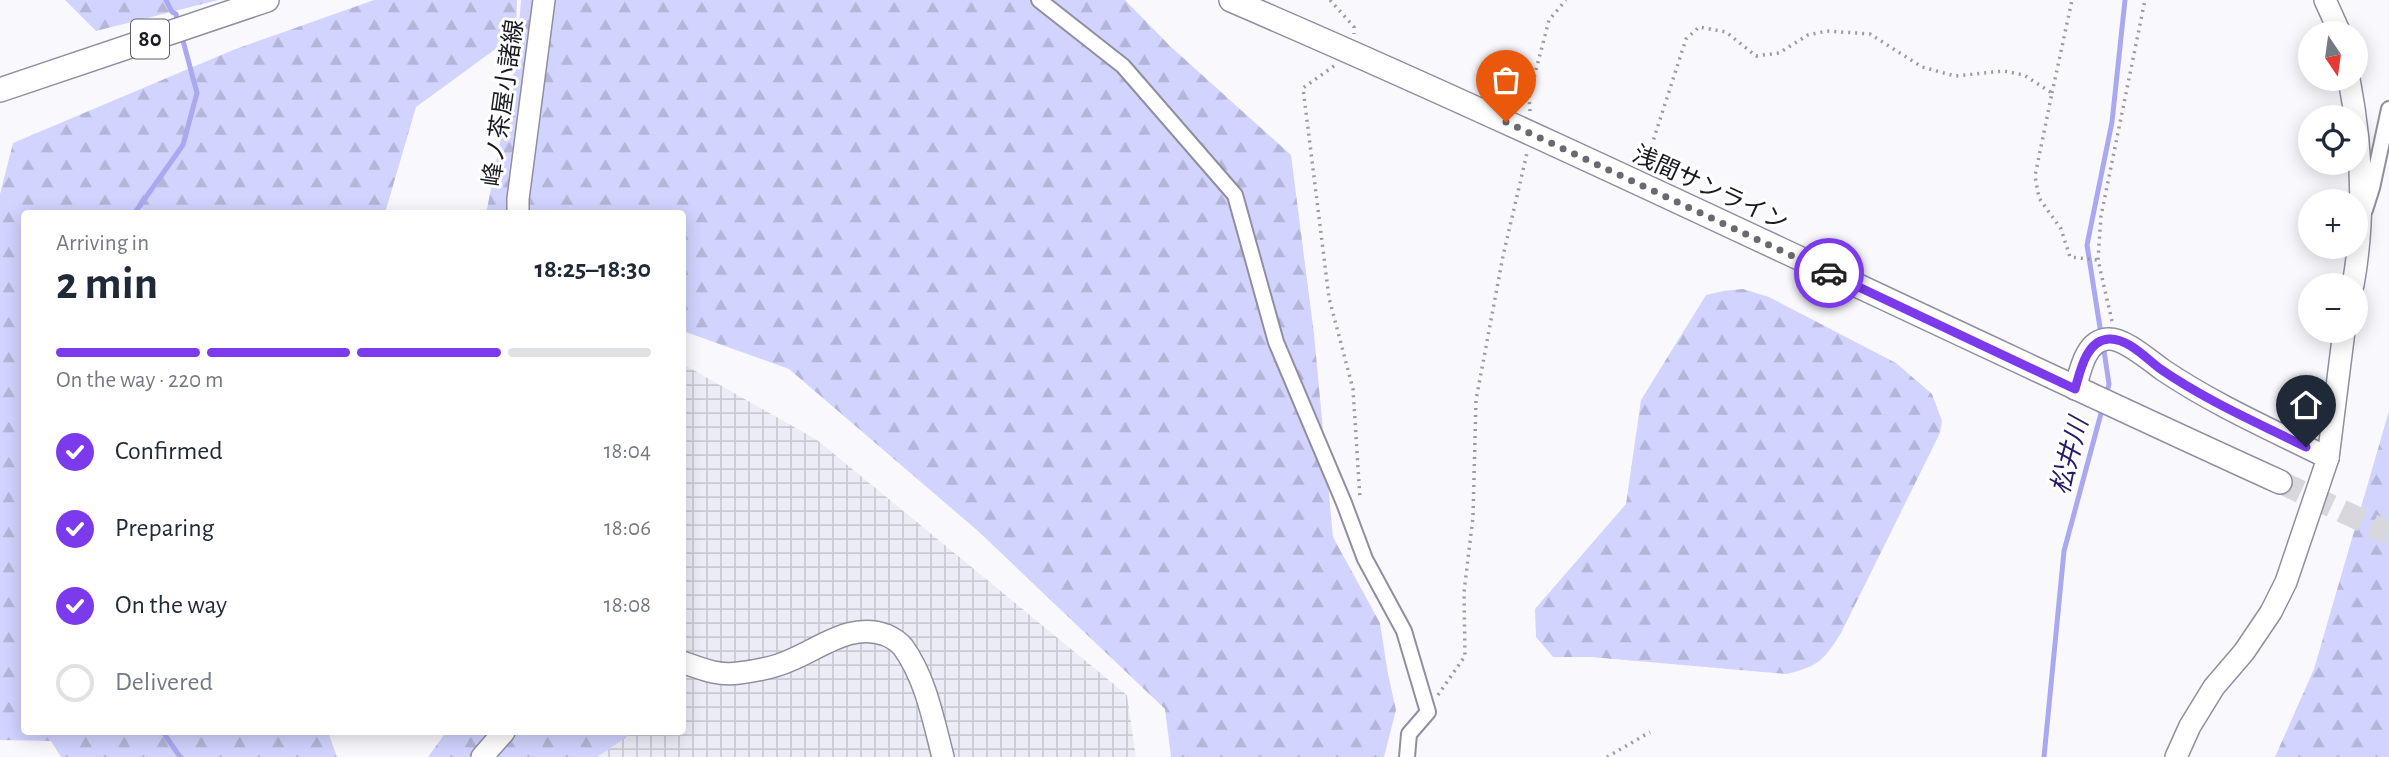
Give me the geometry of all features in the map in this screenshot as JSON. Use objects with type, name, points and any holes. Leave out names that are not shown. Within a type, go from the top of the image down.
[{"type":"main road","name":"80","points":[[0,90],[267,0]]},
{"type":"main road","name":"浅間サンライン","points":[[1231,0],[1531,134],[2280,482]]},
{"type":"street","name":"峰ノ茶屋小諸線","points":[[518,210],[544,0]]},
{"type":"street","points":[[1039,0],[1123,66],[1235,194],[1276,342],[1365,559],[1404,631],[1427,712],[1409,734],[1407,757]]},
{"type":"street","points":[[2325,0],[2335,21]]},
{"type":"street","points":[[2351,91],[2357,120],[2359,189]]},
{"type":"street","points":[[2368,200],[2389,109]]},
{"type":"street","points":[[2075,389],[2085,358],[2091,349],[2100,341],[2117,340],[2196,392],[2328,458]]},
{"type":"street","points":[[2176,757],[2190,726],[2214,687],[2244,652],[2271,612],[2286,582],[2328,458],[2342,343]]},
{"type":"street","points":[[686,663],[715,674],[739,673],[789,662],[836,638],[868,630],[875,631],[895,639],[902,645],[915,667],[926,692],[943,757]]},
{"type":"street","points":[[482,757],[500,735]]},
{"type":"path","points":[[1330,0],[1354,27],[1354,53],[1303,88],[1329,298],[1353,389],[1361,507]]},
{"type":"path","points":[[1427,712],[1465,656],[1464,592],[1473,517],[1476,400],[1503,257],[1531,134],[1529,97],[1549,20],[1566,0]]},
{"type":"path","points":[[2072,0],[2035,176],[2039,198],[2061,229],[2070,257],[2098,260]]},
{"type":"path","points":[[2117,340],[2098,260],[2101,216],[2146,0]]},
{"type":"path","points":[[1639,184],[1671,92],[1685,39],[1699,27],[1726,32],[1756,55],[1779,53],[1808,35],[1827,31],[1870,34],[1922,68],[1955,76],[2004,71],[2024,75],[2052,93]]},
{"type":"path","points":[[1606,757],[1650,732]]},
{"type":"shaded area","points":[[686,366],[817,440],[1127,695],[1136,757],[511,757],[529,735],[686,735]]},
{"type":"green space","points":[[65,0],[218,0],[96,31]]},
{"type":"green space","points":[[374,0],[517,0],[516,34],[416,107],[386,210],[21,210],[21,735],[329,735],[337,757],[61,757],[51,741],[0,740],[0,194],[13,143],[233,50]]},
{"type":"green space","points":[[521,0],[1125,0],[1170,46],[1291,155],[1314,334],[1333,537],[1380,623],[1396,710],[1384,757],[1171,757],[1165,709],[978,531],[789,369],[686,332],[686,210],[487,210],[516,61]]},
{"type":"green space","points":[[1743,289],[1769,297],[1896,363],[1932,394],[1942,421],[1940,433],[1841,633],[1820,661],[1787,674],[1591,657],[1553,657],[1536,637],[1535,609],[1626,504],[1641,400],[1706,295]]},
{"type":"green space","points":[[2389,411],[2389,757],[2275,757],[2314,669]]},
{"type":"green space","points":[[444,735],[630,735],[597,757],[428,757]]},
{"type":"waterway","points":[[166,0],[176,14],[178,24]]},
{"type":"waterway","name":"松井川","points":[[2101,334],[2087,245],[2112,122],[2125,0]]},
{"type":"waterway","points":[[137,210],[183,145],[197,93],[182,37]]},
{"type":"waterway","name":"松井川","points":[[2103,344],[2109,384],[2106,396]]},
{"type":"waterway","name":"松井川","points":[[2044,757],[2064,551],[2103,406]]},
{"type":"waterway","points":[[165,735],[180,757]]},
{"type":"tunnel","points":[[2280,482],[2389,533]]},
{"type":"way so far","points":[[1506,122],[1829,273]]},
{"type":"route","points":[[1829,273],[2075,389],[2085,358],[2091,349],[2100,341],[2117,340],[2196,392],[2306,447]]}]
